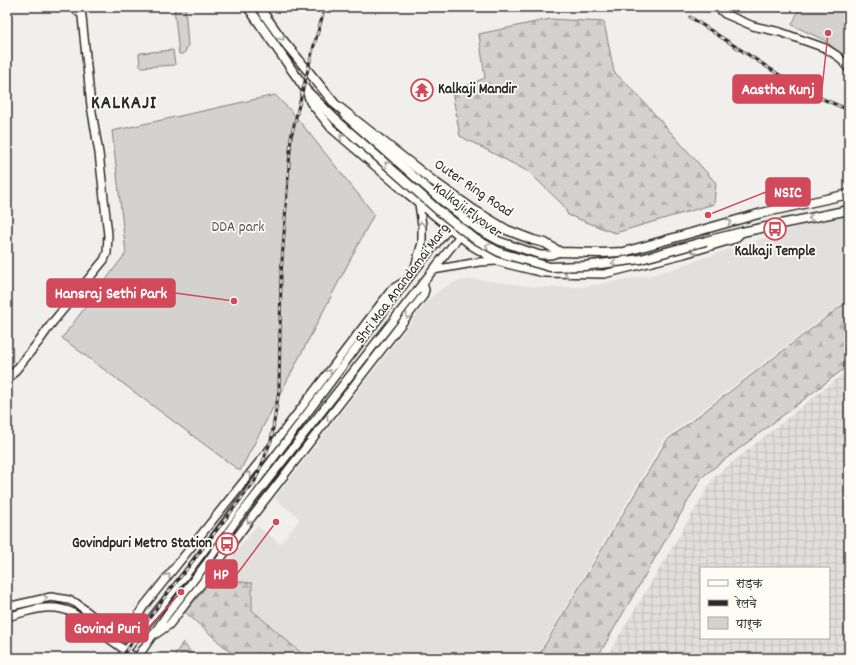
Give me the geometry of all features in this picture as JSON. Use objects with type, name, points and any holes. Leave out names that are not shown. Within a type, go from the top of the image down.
[{"type":"main road","points":[[7,381],[104,260],[107,252],[108,234],[104,191],[91,106],[81,10],[72,7]]},
{"type":"main road","points":[[248,7],[306,90],[310,102],[332,129],[448,228],[472,246],[496,261],[544,273],[604,274],[684,254],[735,239],[742,232],[849,210]]},
{"type":"main road","name":"Outer Ring Road","points":[[259,7],[281,38],[335,104],[433,181],[474,210],[507,230],[545,243],[560,252],[624,252],[762,213],[849,194]]},
{"type":"main road","points":[[718,7],[725,14],[753,26],[780,32],[825,48],[839,57],[849,69]]},
{"type":"main road","name":"Kalkaji Flyover","points":[[306,90],[336,120],[439,211],[475,239],[501,253],[550,266],[584,266],[641,259],[742,232]]},
{"type":"main road","points":[[335,104],[346,118],[408,170],[442,201],[479,230],[513,246],[540,255],[550,255],[560,252]]},
{"type":"main road","points":[[392,181],[396,183],[402,182],[407,178],[408,170]]},
{"type":"main road","points":[[414,272],[422,243],[422,225],[419,204]]},
{"type":"main road","name":"Shri Maa Anandamai Marg","points":[[120,658],[198,559],[448,228],[465,219]]},
{"type":"main road","name":"Shri Maa Anandamai Marg","points":[[137,658],[238,518],[459,236],[465,219]]},
{"type":"main road","points":[[507,264],[502,258],[502,253],[507,247],[513,246]]},
{"type":"main road","points":[[432,270],[479,262],[496,261]]},
{"type":"main road","points":[[7,607],[51,597],[61,598],[76,603],[121,638],[126,638],[139,632],[139,614],[144,606],[276,441],[392,289],[408,279]]},
{"type":"main road","points":[[153,636],[169,625],[174,619],[418,302],[424,293],[423,283]]},
{"type":"main road","points":[[7,616],[48,607],[66,610],[73,613],[137,658]]},
{"type":"shaded area","points":[[849,214],[849,298],[664,439],[535,658],[308,658],[253,610],[253,582],[214,578],[257,526],[280,544],[300,519],[275,498],[430,298],[443,288],[458,281],[473,279],[538,287],[582,287],[651,275],[815,221]]},
{"type":"shaded area","points":[[849,369],[849,658],[606,658],[714,477]]},
{"type":"green space","points":[[174,7],[185,7],[188,45],[184,54],[179,54]]},
{"type":"green space","points":[[800,7],[849,7],[849,60],[824,40],[792,25]]},
{"type":"green space","points":[[550,19],[604,22],[614,72],[634,91],[716,183],[714,204],[615,233],[568,215],[563,205],[529,172],[460,136],[452,91],[485,78],[479,34]]},
{"type":"green space","points":[[173,50],[175,65],[140,66],[140,53]]},
{"type":"green space","name":"DDA park","points":[[275,95],[292,112],[374,214],[240,471],[62,338],[126,253],[112,131]]},
{"type":"green space","points":[[849,300],[849,365],[702,477],[597,658],[537,658],[667,440]]},
{"type":"green space","points":[[213,579],[252,583],[252,610],[307,658],[237,658],[185,612]]},
{"type":"green space","points":[[183,642],[195,658],[173,658]]},
{"type":"railway","points":[[121,658],[164,598],[255,481],[271,441],[279,390],[281,275],[291,137],[325,7]]},
{"type":"railway","points":[[690,17],[792,83],[818,97],[849,110]]},
{"type":"place","name":"Aastha Kunj","points":[[828,33]]},
{"type":"place","name":"Kalkaji Mandir","points":[[422,90]]},
{"type":"place","name":"NSIC","points":[[708,215]]},
{"type":"place","name":"Kalkaji Temple","points":[[775,229]]},
{"type":"place","name":"Hansraj Sethi Park","points":[[234,301]]},
{"type":"place","name":"HP","points":[[276,522]]},
{"type":"place","name":"Govindpuri Metro Station","points":[[227,544]]},
{"type":"place","name":"Govind Puri","points":[[181,592]]},
{"type":"district","name":"KALKAJI","points":[[124,104]]}]
